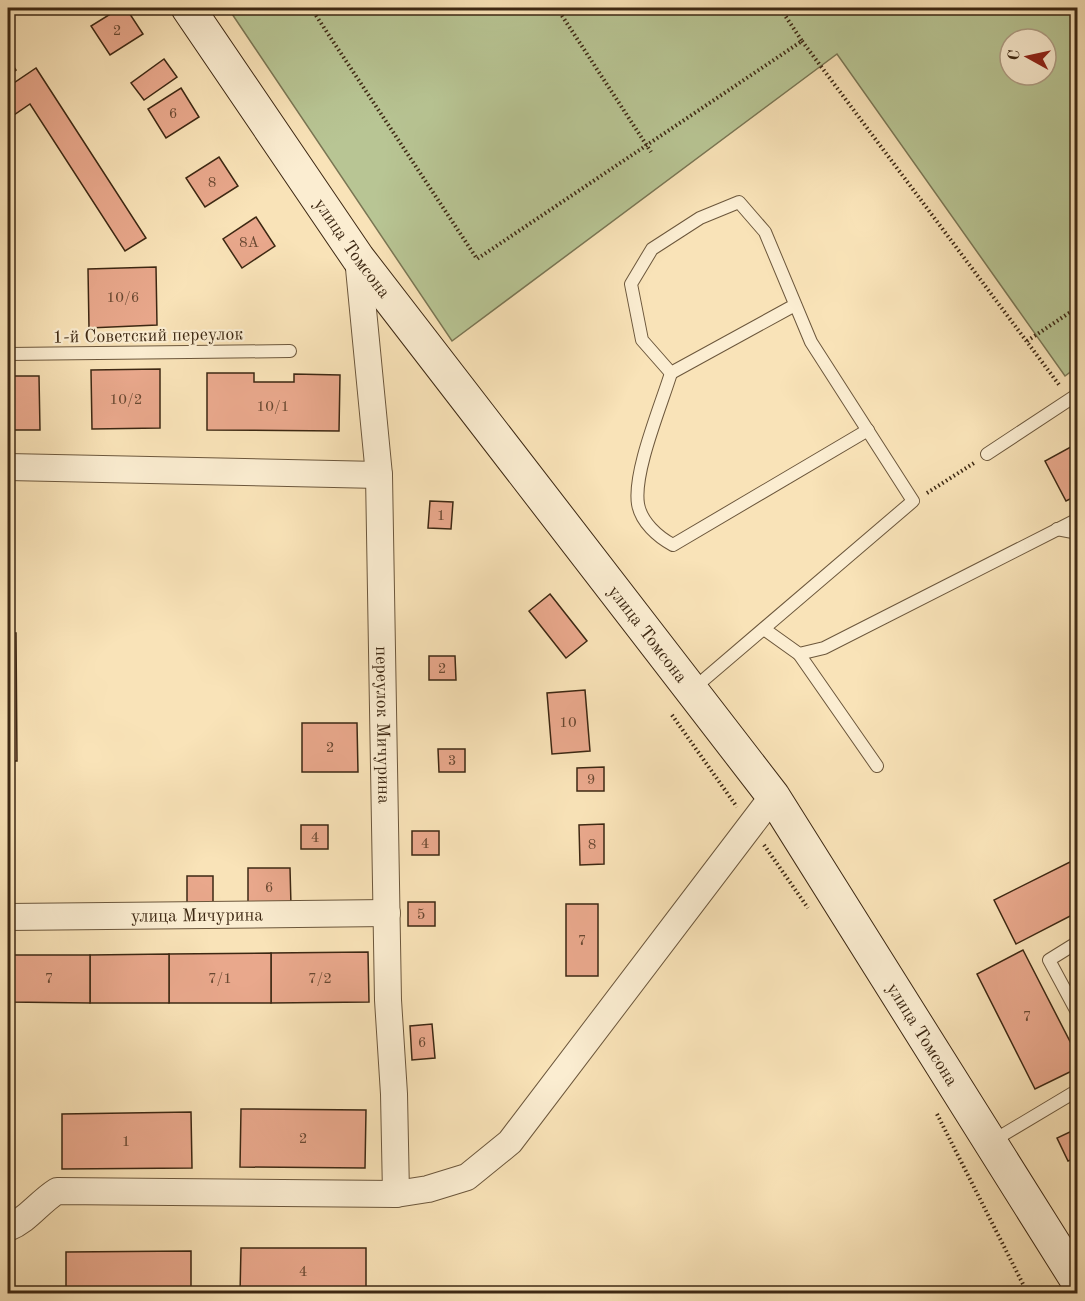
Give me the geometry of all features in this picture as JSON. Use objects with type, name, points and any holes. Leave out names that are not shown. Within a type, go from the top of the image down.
[{"type":"street","name":"улица Томсона","points":[[188,8],[358,258],[680,699],[773,796],[1077,1282]]},
{"type":"street","name":"переулок Мичурина","points":[[358,258],[379,475],[387,913],[396,1194]]},
{"type":"street","points":[[8,467],[379,475]]},
{"type":"street","points":[[8,1228],[24,1221],[40,1201],[57,1191],[396,1194],[428,1189],[467,1177],[510,1142],[773,796]]},
{"type":"street","name":"улица Мичурина","points":[[8,917],[387,913]]},
{"type":"lane","points":[[671,373],[642,340],[631,284],[652,249],[699,218],[740,202],[765,232],[811,342],[913,501],[680,699]]},
{"type":"lane","points":[[795,305],[671,373],[638,481],[639,506],[657,537],[673,545],[868,430]]},
{"type":"lane","name":"1-й Советский переулок","points":[[8,354],[290,351]]},
{"type":"lane","points":[[987,454],[1074,397]]},
{"type":"lane","points":[[800,654],[824,648],[1077,519]]},
{"type":"lane","points":[[1058,529],[1077,533]]},
{"type":"lane","points":[[764,629],[800,654],[876,766]]},
{"type":"lane","points":[[1077,942],[1049,960],[1077,1014]]},
{"type":"lane","points":[[990,1142],[1077,1090]]},
{"type":"path","points":[[311,8],[477,259],[802,41]]},
{"type":"path","points":[[557,8],[651,152]]},
{"type":"path","points":[[780,8],[802,41],[1027,341],[1074,397]]},
{"type":"path","points":[[1027,341],[1077,307]]},
{"type":"path","points":[[913,501],[987,454]]},
{"type":"path","points":[[680,699],[750,826],[811,913]]},
{"type":"path","points":[[937,1113],[1028,1293]]},
{"type":"green space","points":[[228,8],[1077,8],[1077,367],[1065,376],[837,54],[452,341]]},
{"type":"building","points":[[120,8],[126,8],[143,34],[110,55],[91,26]]},
{"type":"building","points":[[8,58],[16,70],[8,76]]},
{"type":"building","points":[[164,59],[177,77],[144,100],[131,83]]},
{"type":"building","points":[[36,68],[146,238],[125,251],[30,104],[8,119],[8,87]]},
{"type":"building","points":[[181,88],[199,117],[166,138],[148,109]]},
{"type":"building","points":[[219,157],[238,186],[205,207],[186,178]]},
{"type":"building","points":[[256,217],[275,246],[242,268],[223,239]]},
{"type":"building","points":[[156,267],[157,325],[89,328],[88,269]]},
{"type":"building","points":[[160,369],[160,428],[92,429],[91,370]]},
{"type":"building","points":[[207,373],[254,373],[254,382],[294,382],[294,374],[340,375],[339,431],[207,430]]},
{"type":"building","points":[[8,376],[39,376],[40,430],[8,430]]},
{"type":"building","points":[[1078,443],[1078,495],[1066,501],[1045,461]]},
{"type":"building","points":[[430,501],[453,502],[451,529],[428,528]]},
{"type":"building","points":[[550,594],[587,641],[566,658],[529,611]]},
{"type":"building","points":[[8,633],[16,633],[17,761],[8,761]]},
{"type":"building","points":[[429,656],[455,656],[456,680],[429,680]]},
{"type":"building","points":[[585,690],[590,751],[552,754],[547,693]]},
{"type":"building","points":[[302,723],[357,723],[358,772],[302,772]]},
{"type":"building","points":[[438,749],[465,749],[465,772],[439,772]]},
{"type":"building","points":[[604,767],[604,791],[577,791],[577,768]]},
{"type":"building","points":[[604,824],[604,864],[580,865],[579,825]]},
{"type":"building","points":[[301,825],[328,825],[328,849],[301,849]]},
{"type":"building","points":[[412,831],[439,831],[439,855],[412,855]]},
{"type":"building","points":[[1078,858],[1078,912],[1016,944],[994,900]]},
{"type":"building","points":[[248,868],[290,868],[291,906],[248,906]]},
{"type":"building","points":[[187,876],[213,876],[213,911],[187,911]]},
{"type":"building","points":[[408,902],[435,902],[435,926],[408,926]]},
{"type":"building","points":[[566,904],[598,904],[598,976],[566,976]]},
{"type":"building","points":[[1023,950],[1078,1057],[1078,1068],[1035,1089],[977,974]]},
{"type":"building","points":[[368,952],[369,1002],[271,1003],[271,953]]},
{"type":"building","points":[[271,953],[271,1003],[169,1003],[169,954]]},
{"type":"building","points":[[169,954],[169,1003],[90,1003],[90,955]]},
{"type":"building","points":[[8,955],[90,955],[90,1003],[8,1002]]},
{"type":"building","points":[[432,1024],[435,1058],[412,1060],[410,1026]]},
{"type":"building","points":[[241,1109],[366,1110],[365,1168],[240,1167]]},
{"type":"building","points":[[191,1112],[192,1168],[62,1169],[62,1114]]},
{"type":"building","points":[[8,1116],[12,1116],[12,1157],[8,1157]]},
{"type":"building","points":[[1074,1130],[1078,1139],[1078,1157],[1068,1161],[1057,1138]]},
{"type":"building","points":[[241,1248],[366,1248],[366,1294],[240,1294]]},
{"type":"building","points":[[191,1251],[191,1294],[66,1294],[66,1252]]}]
